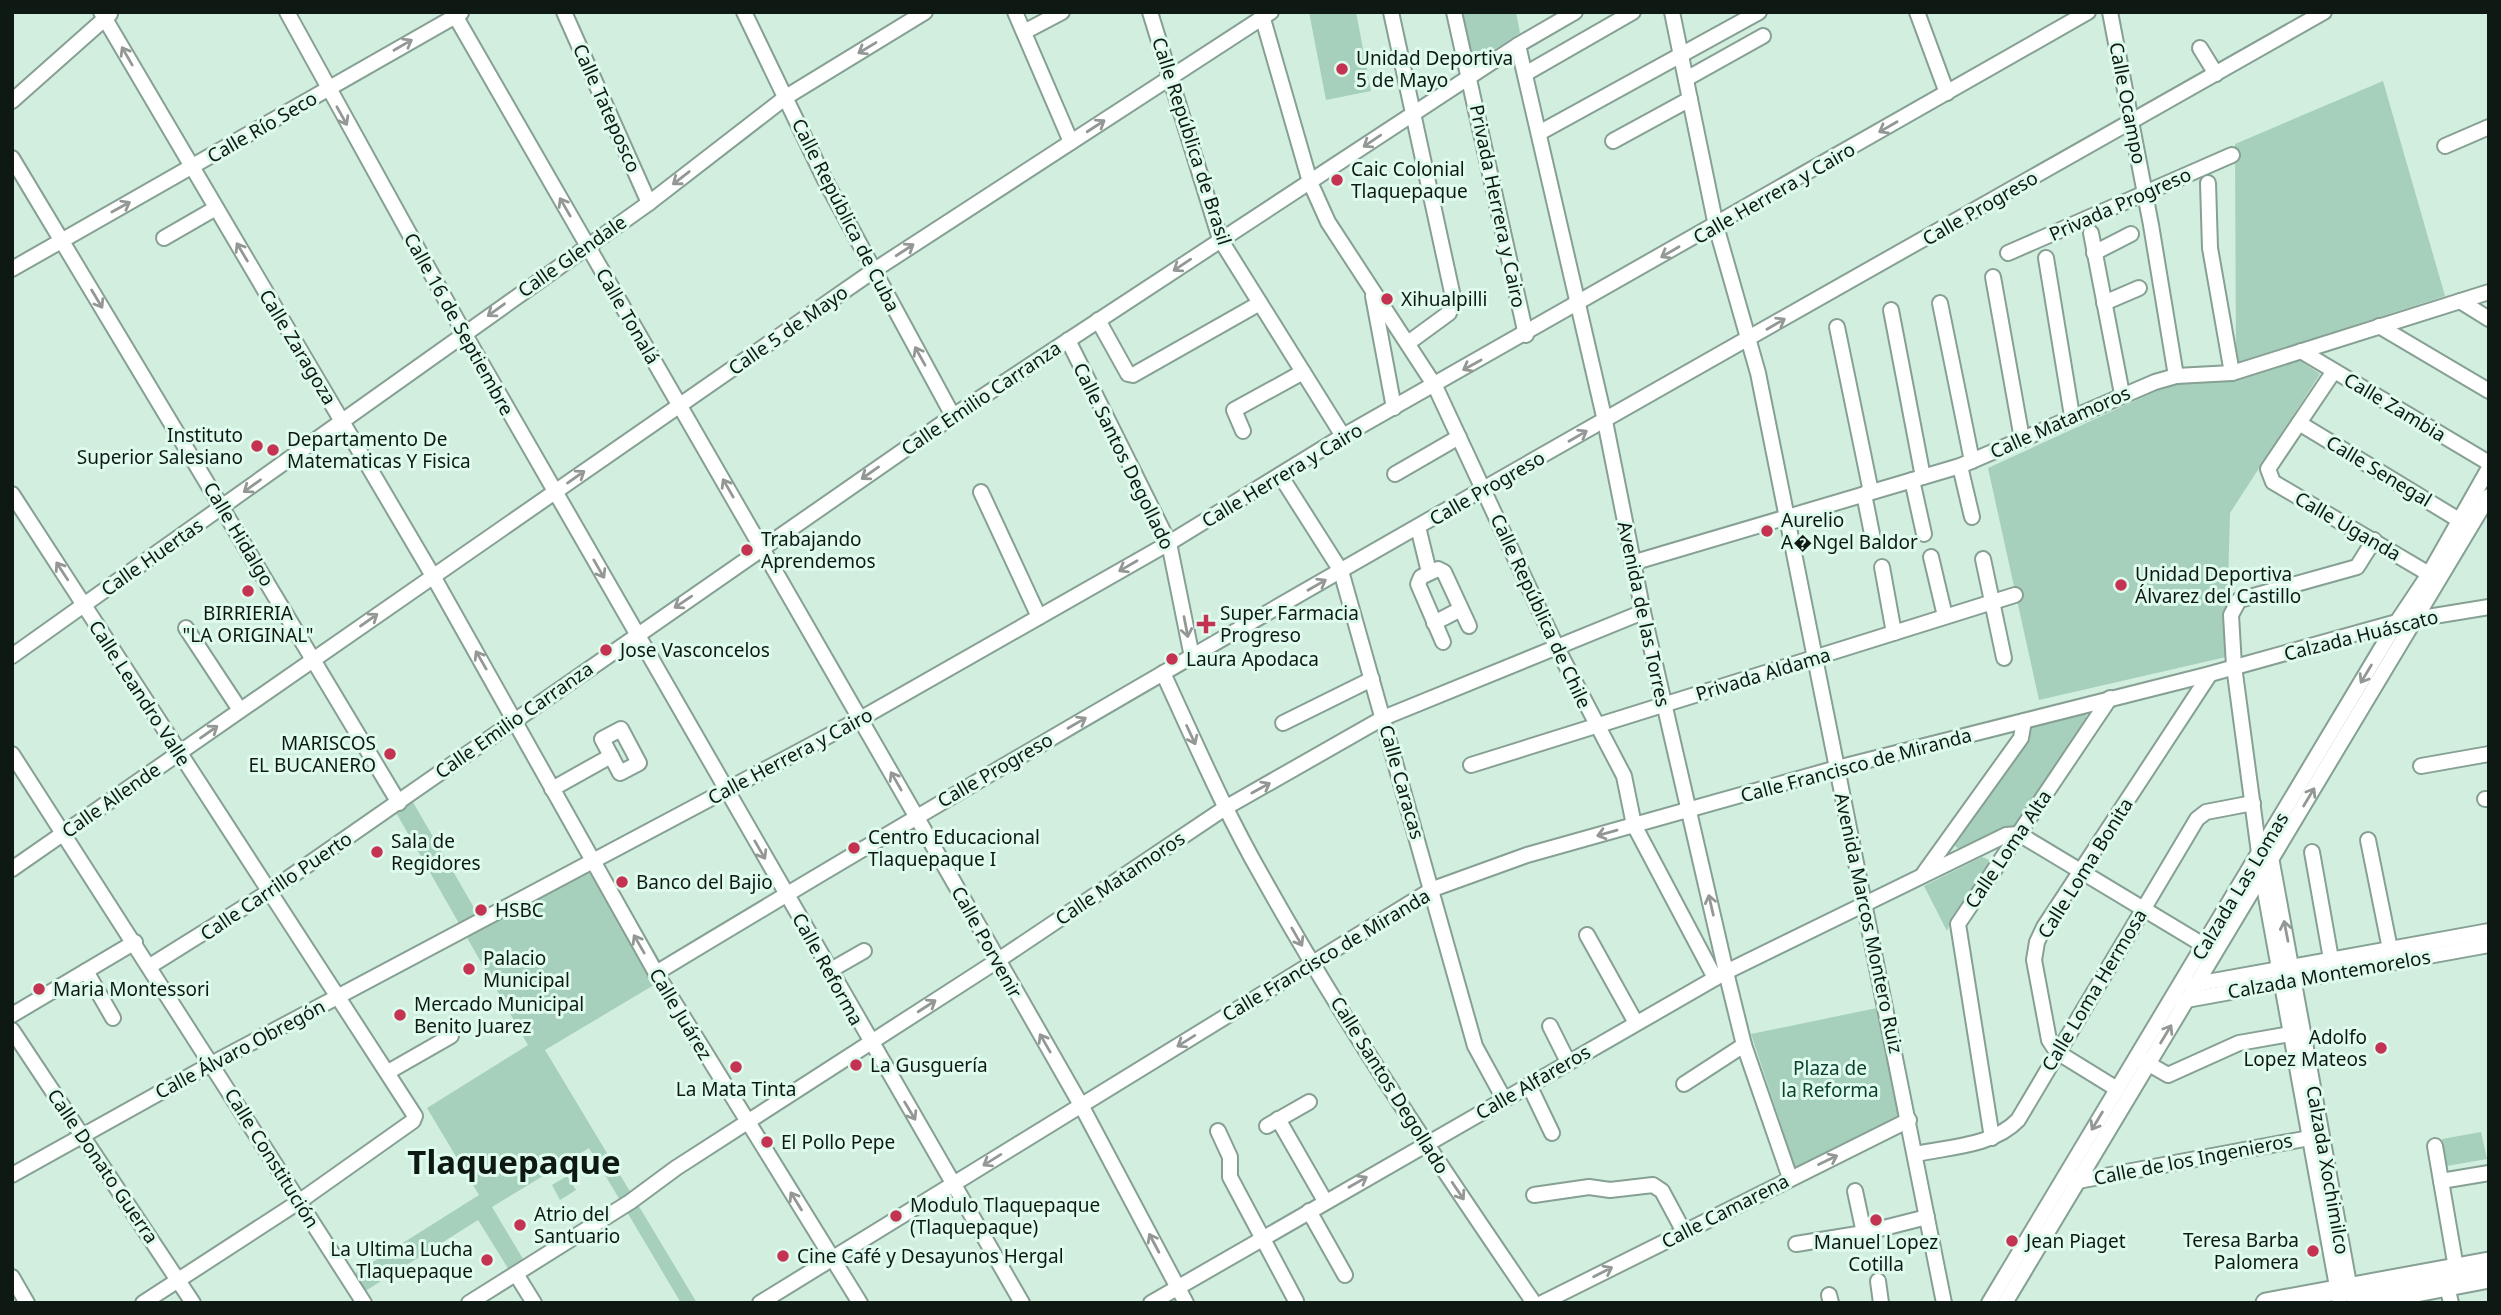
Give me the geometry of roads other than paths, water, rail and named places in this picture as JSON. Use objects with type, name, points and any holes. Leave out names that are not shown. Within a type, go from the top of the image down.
[{"type":"main road","points":[[2348,1297],[2456,1268],[2489,1262]]},
{"type":"main road","points":[[2266,1303],[2348,1297],[2449,1295],[2489,1278]]},
{"type":"street","name":"Calle 16 de Septiembre","points":[[287,12],[464,334],[637,634]]},
{"type":"street","name":"Calle Tateposco","points":[[564,12],[649,203]]},
{"type":"street","name":"Calle República de Cuba","points":[[744,12],[873,271],[953,416]]},
{"type":"street","name":"Calle Glendale","points":[[223,507],[587,244],[649,203],[786,97],[925,12]]},
{"type":"street","points":[[1015,12],[1071,142]]},
{"type":"street","points":[[1024,32],[1062,12]]},
{"type":"street","name":"Calle República de Brasil","points":[[1150,12],[1220,239],[1343,436]]},
{"type":"street","points":[[1391,12],[1453,297],[1449,313],[1408,343]]},
{"type":"street","name":"Privada Herrera y Cairo","points":[[1454,12],[1526,335]]},
{"type":"street","name":"Calle Emilio Carranza","points":[[399,803],[515,719],[953,416],[1518,45],[1575,12]]},
{"type":"street","points":[[1525,74],[1633,12]]},
{"type":"street","name":"Avenida Marcos Montero Ruiz","points":[[1672,12],[1716,226],[1749,340],[1787,517],[1944,1303]]},
{"type":"street","points":[[1539,133],[1759,12]]},
{"type":"street","points":[[1917,12],[1947,93]]},
{"type":"street","name":"Calle Herrera y Cairo","points":[[471,928],[860,719],[1170,543],[1343,436],[1526,335],[2088,12]]},
{"type":"street","name":"Calle Ocampo","points":[[2110,12],[2145,193]]},
{"type":"street","name":"Calle Progreso","points":[[656,973],[916,816],[1163,673],[2324,12]]},
{"type":"street","name":"Calle Río Seco","points":[[12,269],[456,14]]},
{"type":"street","name":"Calle Tonalá","points":[[456,14],[762,548]]},
{"type":"street","name":"Calle 5 de Mayo","points":[[313,659],[873,271],[1265,14]]},
{"type":"street","name":"Calle República de Chile","points":[[1265,14],[1310,182],[1328,222],[1435,386],[1557,648],[1596,728],[1624,776],[1634,825],[1721,975]]},
{"type":"street","points":[[12,101],[106,15]]},
{"type":"street","name":"Calle Zaragoza","points":[[106,15],[515,719]]},
{"type":"street","points":[[1686,79],[1763,36]]},
{"type":"street","name":"Avenida de las Torres","points":[[1518,45],[1605,421],[1632,563],[1688,810],[1721,975],[1790,1178]]},
{"type":"street","points":[[2200,48],[2216,74]]},
{"type":"street","points":[[1613,141],[1690,99]]},
{"type":"street","points":[[2445,146],[2489,127]]},
{"type":"street","name":"Privada Progreso","points":[[2008,253],[2232,155]]},
{"type":"street","name":"Calle Hidalgo","points":[[12,158],[399,803]]},
{"type":"street","points":[[2208,183],[2210,248],[2232,373]]},
{"type":"street","points":[[2145,193],[2176,376]]},
{"type":"street","points":[[164,238],[216,208]]},
{"type":"street","points":[[2091,233],[2122,394]]},
{"type":"street","name":"Privada Progreso","points":[[2094,253],[2131,234]]},
{"type":"street","points":[[2046,258],[2072,416]]},
{"type":"street","points":[[1993,276],[2022,439]]},
{"type":"street","points":[[1371,288],[1394,408]]},
{"type":"street","points":[[2104,303],[2139,288]]},
{"type":"street","name":"Calle Matamoros","points":[[1632,563],[1966,463],[2122,394],[2176,376],[2232,373],[2489,292]]},
{"type":"street","points":[[2460,300],[2489,319]]},
{"type":"street","points":[[1098,320],[1128,374],[1133,375],[1260,303]]},
{"type":"street","points":[[1940,303],[1972,517]]},
{"type":"street","points":[[1891,310],[1924,534]]},
{"type":"street","points":[[2379,326],[2489,391]]},
{"type":"street","points":[[1837,327],[1868,494],[1873,540]]},
{"type":"street","name":"Calle Santos Degollado","points":[[1068,340],[1170,543],[1192,657]]},
{"type":"street","name":"Calle Zambia","points":[[2301,351],[2489,466]]},
{"type":"street","points":[[2299,423],[2334,371]]},
{"type":"street","points":[[1243,430],[1234,410],[1303,372]]},
{"type":"street","name":"Calle Uganda","points":[[2299,423],[2268,469],[2273,482],[2429,574]]},
{"type":"street","name":"Calle Senegal","points":[[2299,423],[2459,520]]},
{"type":"street","points":[[1395,474],[1458,437]]},
{"type":"street","name":"Calzada Las Lomas","points":[[1989,1303],[2071,1178],[2183,994],[2204,946],[2397,622],[2429,574],[2489,466]]},
{"type":"street","name":"Calle Caracas","points":[[1280,475],[1341,571],[1475,1046],[1504,1099]]},
{"type":"street","points":[[981,492],[1040,617]]},
{"type":"street","name":"Calle Leandro Valle","points":[[12,494],[178,753],[340,996],[415,1118],[300,1201]]},
{"type":"street","name":"Calzada Las Lomas","points":[[2263,848],[2415,619],[2489,496]]},
{"type":"street","name":"Calle Huertas","points":[[12,656],[223,507]]},
{"type":"street","points":[[1418,527],[1429,572]]},
{"type":"street","name":"Calzada Xochimilco","points":[[2348,1297],[2253,803],[2234,666],[2231,615],[2239,600],[2354,569],[2363,561],[2374,540]]},
{"type":"street","name":"Calle Porvenir","points":[[762,548],[1081,1105],[1186,1303]]},
{"type":"street","points":[[1931,557],[1945,616]]},
{"type":"street","points":[[1983,559],[2004,658]]},
{"type":"street","points":[[1882,567],[1894,633]]},
{"type":"street","points":[[1443,642],[1418,584],[1429,572],[1438,569],[1444,572],[1459,610],[1469,626]]},
{"type":"street","name":"Privada Aldama","points":[[1471,765],[2015,595]]},
{"type":"street","name":"Calzada Huáscato","points":[[2234,666],[2397,622],[2489,607]]},
{"type":"street","points":[[1434,624],[1459,610]]},
{"type":"street","name":"Calle Matamoros","points":[[469,1303],[630,1202],[635,1196],[997,961],[1225,808],[1383,718],[1643,612]]},
{"type":"street","points":[[186,628],[240,710]]},
{"type":"street","name":"Calle Reforma","points":[[637,634],[870,1044],[1022,1303]]},
{"type":"street","name":"Calle Allende","points":[[12,869],[313,659]]},
{"type":"street","name":"Calle Francisco de Miranda","points":[[760,1303],[1433,890],[1527,855],[1837,768],[2234,666]]},
{"type":"street","name":"Calle Santos Degollado","points":[[1163,673],[1225,808],[1312,963],[1425,1144],[1534,1303]]},
{"type":"street","name":"Calle Loma Bonita","points":[[2057,1052],[2046,1030],[2034,965],[2035,948],[2044,927],[2210,674]]},
{"type":"street","points":[[1283,723],[1372,679]]},
{"type":"street","name":"Calle Loma Alta","points":[[1992,1138],[1957,927],[2110,698]]},
{"type":"street","name":"Calle Juárez","points":[[515,719],[592,863],[656,973],[860,1303]]},
{"type":"street","name":"Calle Alfareros","points":[[1923,874],[2021,738],[2024,721]]},
{"type":"street","name":"Calle Constitución","points":[[12,754],[213,1063],[364,1303]]},
{"type":"street","points":[[2421,766],[2489,754]]},
{"type":"street","points":[[552,789],[611,756]]},
{"type":"street","name":"Calle Carrillo Puerto","points":[[150,966],[270,891],[399,803]]},
{"type":"street","name":"Calle Loma Hermosa","points":[[1916,1154],[1992,1138],[2009,1129],[2018,1120],[2199,816],[2206,812],[2253,803]]},
{"type":"street","points":[[2019,834],[2204,946]]},
{"type":"street","name":"Calle Alfareros","points":[[1151,1303],[1721,975],[1865,901],[2006,835],[2019,834]]},
{"type":"street","points":[[2368,840],[2390,948]]},
{"type":"street","name":"Calzada Xochimilco","points":[[2263,848],[2262,875],[2287,975],[2290,1034],[2316,1136]]},
{"type":"street","points":[[2312,852],[2331,959]]},
{"type":"street","name":"Calzada Las Lomas","points":[[2197,984],[2262,875]]},
{"type":"street","name":"Calle Álvaro Obregón","points":[[12,1175],[213,1063],[471,928]]},
{"type":"street","name":"Calzada Montemorelos","points":[[2183,994],[2435,948],[2489,931]]},
{"type":"street","points":[[1587,934],[1636,1023]]},
{"type":"street","points":[[12,1014],[135,942]]},
{"type":"street","name":"Calzada Montemorelos","points":[[2183,994],[2197,984],[2287,975],[2331,959],[2390,948],[2489,945]]},
{"type":"street","points":[[829,971],[864,951]]},
{"type":"street","points":[[86,971],[113,1018]]},
{"type":"street","name":"Calzada Las Lomas","points":[[2006,1303],[2117,1089],[2142,1060],[2169,1004],[2183,994]]},
{"type":"street","points":[[1550,1026],[1568,1062]]},
{"type":"street","name":"Calle Donato Guerra","points":[[12,1030],[193,1303]]},
{"type":"street","points":[[2142,1060],[2168,1074],[2239,1043],[2290,1034]]},
{"type":"street","points":[[388,1073],[451,1036]]},
{"type":"street","points":[[1684,1084],[1744,1045]]},
{"type":"street","points":[[2057,1052],[2117,1089]]},
{"type":"street","points":[[1528,1085],[1552,1133]]},
{"type":"street","points":[[1309,1101],[1273,1122],[1325,1201]]},
{"type":"street","name":"Calle Camarena","points":[[1542,1303],[1909,1120]]},
{"type":"street","points":[[1218,1131],[1230,1157],[1230,1177],[1296,1301]]},
{"type":"street","name":"Calle de los Ingenieros","points":[[2071,1178],[2316,1136]]},
{"type":"street","points":[[2435,1146],[2456,1268]]},
{"type":"street","points":[[2441,1181],[2489,1173]]},
{"type":"street","points":[[1534,1195],[1589,1187],[1610,1190],[1653,1185],[1662,1191],[1684,1231]]},
{"type":"street","points":[[1855,1191],[1864,1233]]},
{"type":"street","points":[[143,1303],[300,1201]]},
{"type":"street","points":[[1309,1211],[1345,1275]]},
{"type":"street","points":[[1796,1244],[1864,1233],[1927,1217]]},
{"type":"street","points":[[516,1274],[534,1303]]},
{"type":"street","points":[[12,1277],[27,1303]]},
{"type":"street","points":[[1878,1281],[1881,1303]]},
{"type":"place","name":"Unidad Deportiva 5 de Mayo","points":[[1342,69]]},
{"type":"place","name":"Caic Colonial Tlaquepaque","points":[[1337,180]]},
{"type":"place","name":"Xihualpilli","points":[[1387,299]]},
{"type":"place","name":"Instituto Superior Salesiano","points":[[257,446]]},
{"type":"place","name":"Departamento De Matematicas Y Fisica","points":[[273,450]]},
{"type":"place","name":"Aurelio A�Ngel Baldor","points":[[1767,531]]},
{"type":"place","name":"Trabajando Aprendemos","points":[[747,550]]},
{"type":"place","name":"Unidad Deportiva Álvarez del Castillo","points":[[2121,585]]},
{"type":"place","name":"BIRRIERIA \"LA ORIGINAL\"","points":[[248,591]]},
{"type":"place","name":"Super Farmacia Progreso","points":[[1206,624]]},
{"type":"place","name":"Jose Vasconcelos","points":[[606,650]]},
{"type":"place","name":"Laura Apodaca","points":[[1172,659]]},
{"type":"place","name":"MARISCOS EL BUCANERO","points":[[390,754]]},
{"type":"place","name":"Centro Educacional Tlaquepaque I","points":[[854,848]]},
{"type":"place","name":"Sala de Regidores","points":[[377,852]]},
{"type":"place","name":"Banco del Bajio","points":[[622,882]]},
{"type":"place","name":"HSBC","points":[[481,910]]},
{"type":"place","name":"Palacio Municipal","points":[[469,969]]},
{"type":"place","name":"Maria Montessori","points":[[39,989]]},
{"type":"place","name":"Mercado Municipal Benito Juarez","points":[[400,1015]]},
{"type":"place","name":"Adolfo Lopez Mateos","points":[[2381,1048]]},
{"type":"place","name":"La Gusguería","points":[[856,1065]]},
{"type":"place","name":"La Mata Tinta","points":[[736,1067]]},
{"type":"place","name":"El Pollo Pepe","points":[[767,1142]]},
{"type":"place","name":"Modulo Tlaquepaque (Tlaquepaque)","points":[[896,1216]]},
{"type":"place","name":"Manuel Lopez Cotilla","points":[[1876,1220]]},
{"type":"place","name":"Atrio del Santuario","points":[[520,1225]]},
{"type":"place","name":"Jean Piaget","points":[[2012,1241]]},
{"type":"place","name":"Teresa Barba Palomera","points":[[2313,1251]]},
{"type":"place","name":"Cine Café y Desayunos Hergal","points":[[783,1256]]},
{"type":"place","name":"La Ultima Lucha Tlaquepaque","points":[[487,1260]]},
{"type":"district","name":"Tlaquepaque","points":[[514,1162]]},
{"type":"park label","name":"Plaza de la Reforma","points":[[1830,1079]]}]
